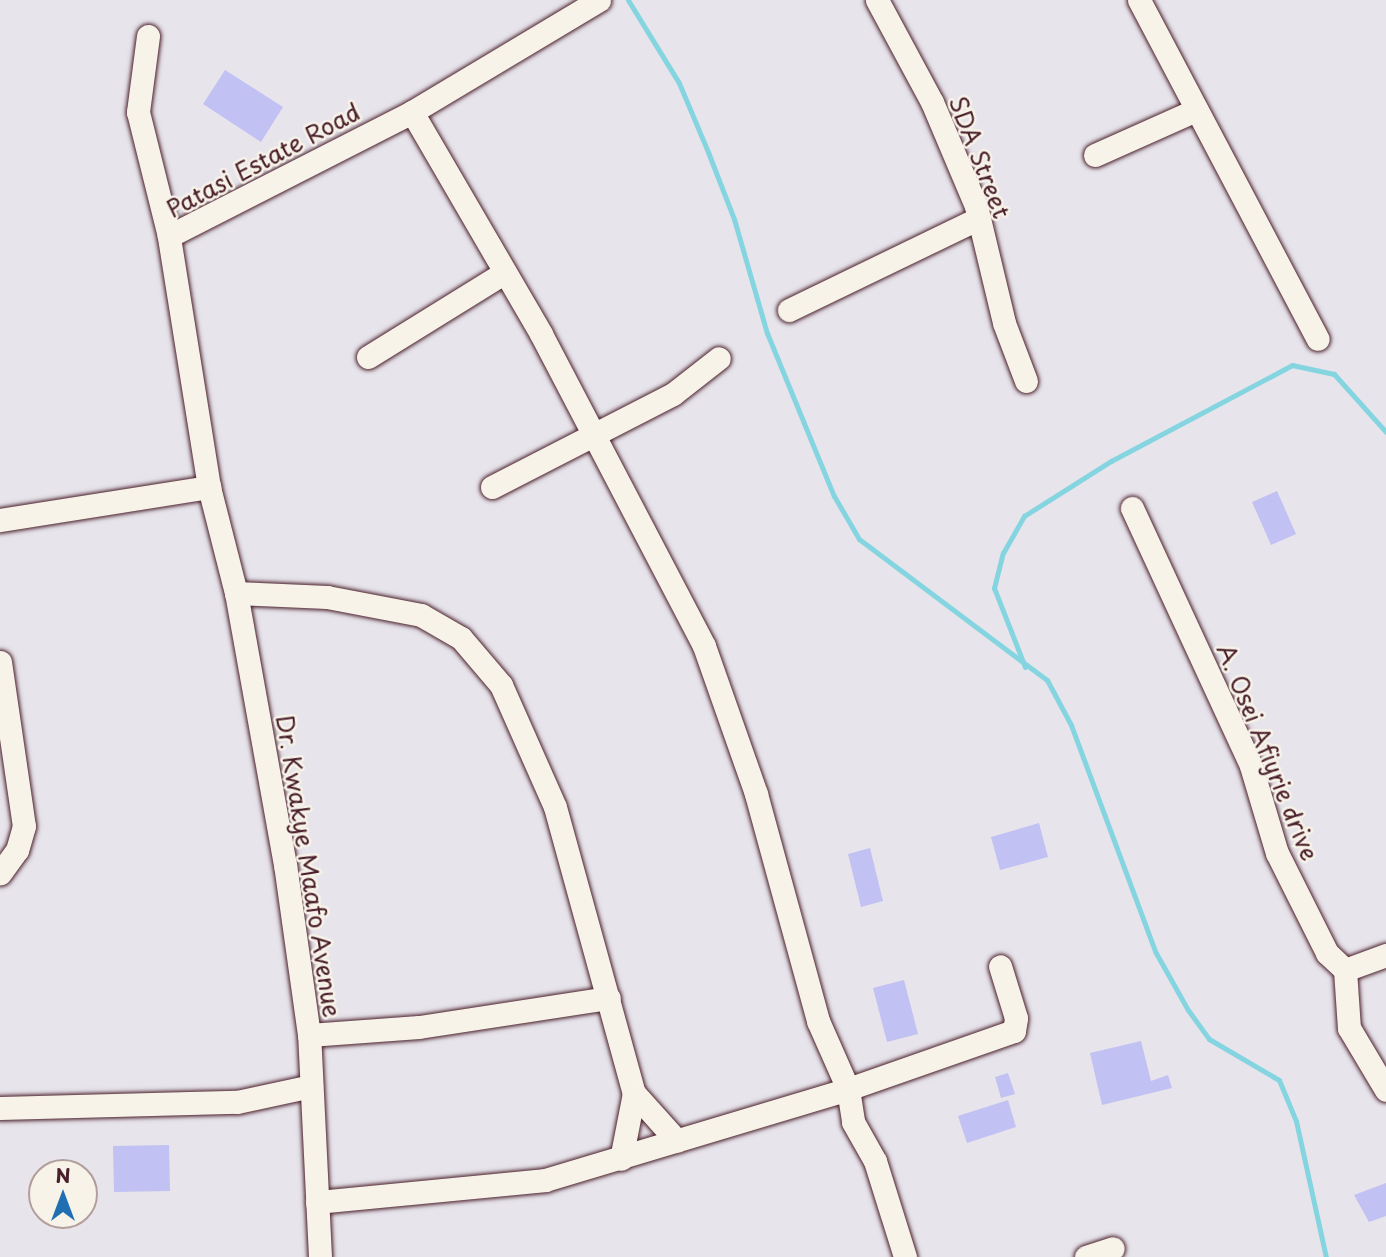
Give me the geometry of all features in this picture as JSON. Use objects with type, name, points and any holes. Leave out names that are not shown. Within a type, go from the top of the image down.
[{"type":"street","name":"Patasi Estate Road","points":[[209,487],[169,236],[412,112],[599,0]]},
{"type":"street","name":"SDA Street","points":[[877,0],[932,102],[979,218],[1004,323],[1026,381]]},
{"type":"street","points":[[1139,0],[1318,339]]},
{"type":"street","points":[[148,36],[138,112],[169,236]]},
{"type":"street","points":[[1095,155],[1196,110]]},
{"type":"street","points":[[412,112],[596,436],[699,636],[727,701],[812,1002],[848,1088],[853,1122],[875,1161],[905,1257]]},
{"type":"street","points":[[789,310],[979,218]]},
{"type":"street","points":[[368,357],[505,272]]},
{"type":"street","points":[[492,487],[596,436],[673,394],[719,358]]},
{"type":"street","points":[[0,520],[209,487]]},
{"type":"street","name":"Dr. Kwakye Maafo Avenue","points":[[209,487],[236,593],[278,825],[309,1035],[320,1257]]},
{"type":"street","name":"A. Osei Afiyrie drive","points":[[1132,508],[1251,766],[1277,853],[1328,953],[1345,970]]},
{"type":"street","points":[[236,593],[327,597],[403,610],[446,627],[478,653],[522,723],[540,767],[609,998],[634,1093],[621,1159]]},
{"type":"street","points":[[0,662],[24,826],[17,850],[0,873]]},
{"type":"street","points":[[1386,956],[1345,970],[1349,1028],[1386,1090]]},
{"type":"street","points":[[317,1202],[545,1180],[848,1088],[1014,1031],[1016,1018],[1000,965]]},
{"type":"street","points":[[309,1035],[419,1027],[609,998]]},
{"type":"street","points":[[0,1108],[237,1102],[311,1086]]},
{"type":"street","points":[[634,1093],[677,1142]]},
{"type":"street","points":[[1086,1257],[1113,1248]]},
{"type":"building","points":[[225,70],[283,107],[261,142],[203,104]]},
{"type":"building","points":[[1277,491],[1296,534],[1271,545],[1252,502]]},
{"type":"building","points":[[1039,823],[1048,857],[1000,870],[991,837]]},
{"type":"building","points":[[870,848],[883,901],[861,907],[848,854]]},
{"type":"building","points":[[904,980],[918,1034],[887,1042],[873,988]]},
{"type":"building","points":[[1141,1041],[1151,1081],[1168,1075],[1172,1088],[1102,1105],[1090,1053]]},
{"type":"building","points":[[1008,1073],[1015,1094],[1001,1098],[995,1077]]},
{"type":"building","points":[[1008,1100],[1016,1127],[967,1143],[958,1116]]},
{"type":"building","points":[[169,1145],[170,1191],[114,1192],[113,1146]]},
{"type":"building","points":[[1386,1183],[1386,1216],[1369,1222],[1354,1195]]},
{"type":"waterway","points":[[628,0],[679,83],[708,152],[734,219],[767,333],[834,496],[859,539],[1047,680],[1071,725],[1156,953],[1188,1010],[1209,1039],[1279,1080],[1296,1121],[1326,1257]]},
{"type":"waterway","points":[[1025,667],[994,588],[1003,553],[1024,516],[1111,461],[1292,365],[1334,374],[1386,432]]}]
